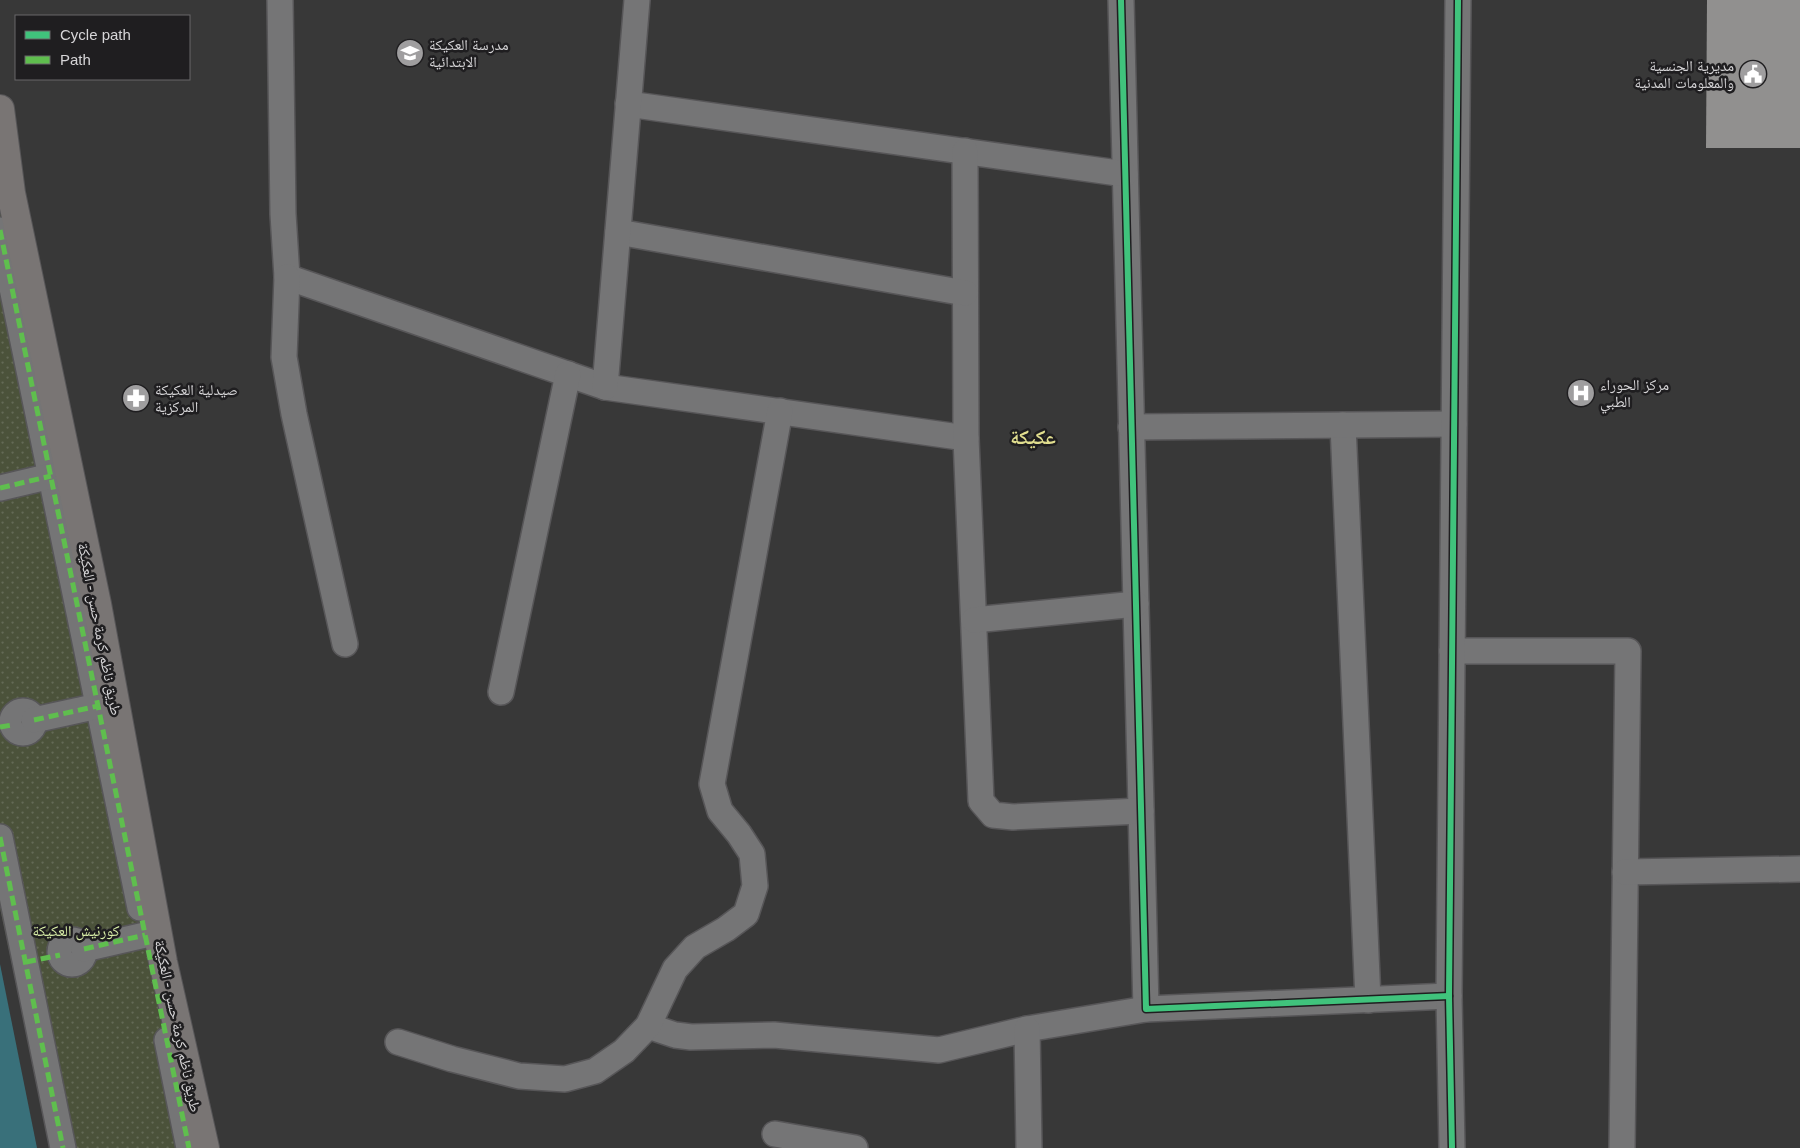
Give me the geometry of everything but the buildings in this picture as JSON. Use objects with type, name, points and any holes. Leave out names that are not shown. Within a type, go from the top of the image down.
[{"type":"street","points":[[280,0],[287,277],[284,357],[294,414],[345,644]]},
{"type":"street","points":[[605,387],[636,0]]},
{"type":"street","points":[[1121,0],[1146,1009]]},
{"type":"street","points":[[1452,1148],[1448,996],[1458,0]]},
{"type":"street","points":[[628,104],[1125,174]]},
{"type":"street","name":"طريق ناظم كرمة حسن - العكيكة","points":[[0,109],[11,194],[97,604],[162,962],[205,1148]]},
{"type":"street","points":[[965,151],[966,438],[982,800],[993,815],[1013,817],[1141,811]]},
{"type":"street","points":[[618,232],[965,292]]},
{"type":"street","points":[[1,242],[190,1148]]},
{"type":"street","points":[[287,277],[605,387],[966,438]]},
{"type":"street","points":[[501,692],[568,374]]},
{"type":"street","points":[[398,1042],[452,1059],[519,1076],[565,1079],[595,1071],[624,1051],[648,1026],[675,969],[695,947],[726,929],[746,914],[755,886],[752,854],[739,834],[720,811],[712,784],[780,411]]},
{"type":"street","points":[[1131,427],[1454,424]]},
{"type":"street","points":[[1343,425],[1368,1000]]},
{"type":"street","points":[[0,488],[51,476]]},
{"type":"street","points":[[974,620],[1136,604]]},
{"type":"street","points":[[1452,651],[1628,651],[1622,1148]]},
{"type":"street","points":[[15,724],[98,706]]},
{"type":"street","points":[[0,837],[63,1148]]},
{"type":"street","points":[[1625,872],[1800,869]]},
{"type":"street","points":[[26,962],[60,954],[68,964],[75,964],[84,956],[84,949],[145,936]]},
{"type":"street","points":[[648,1026],[675,1035],[691,1037],[774,1036],[939,1050],[1027,1029],[1146,1009],[1448,996]]},
{"type":"street","points":[[1027,1029],[1029,1148]]},
{"type":"street","points":[[775,1134],[855,1148]]},
{"type":"green space","name":"كورنيش العكيكة","points":[[0,196],[193,1148],[51,1148],[0,908]]},
{"type":"water","points":[[0,964],[37,1148],[0,1148]]},
{"type":"marked path","points":[[0,230],[189,1148]]},
{"type":"marked path","points":[[0,488],[51,476]]},
{"type":"marked path","points":[[34,720],[98,706]]},
{"type":"marked path","points":[[0,727],[12,725]]},
{"type":"marked path","points":[[0,837],[63,1148]]},
{"type":"marked path","points":[[84,949],[145,935]]},
{"type":"marked path","points":[[26,962],[60,955]]},
{"type":"cycle path","points":[[1121,0],[1146,1009],[1449,996]]},
{"type":"cycle path","points":[[1452,1148],[1449,996],[1458,0]]},
{"type":"place","name":"مدرسة العكيكة الابتدائية","points":[[410,53]]},
{"type":"place","name":"مديرية الجنسية والمعلومات المدنية","points":[[1753,74]]},
{"type":"place","name":"مركز الحوراء الطبي","points":[[1581,393]]},
{"type":"place","name":"صيدلية العكيكة المركزية","points":[[136,398]]},
{"type":"district","name":"عكيكة","points":[[1033,437]]}]
